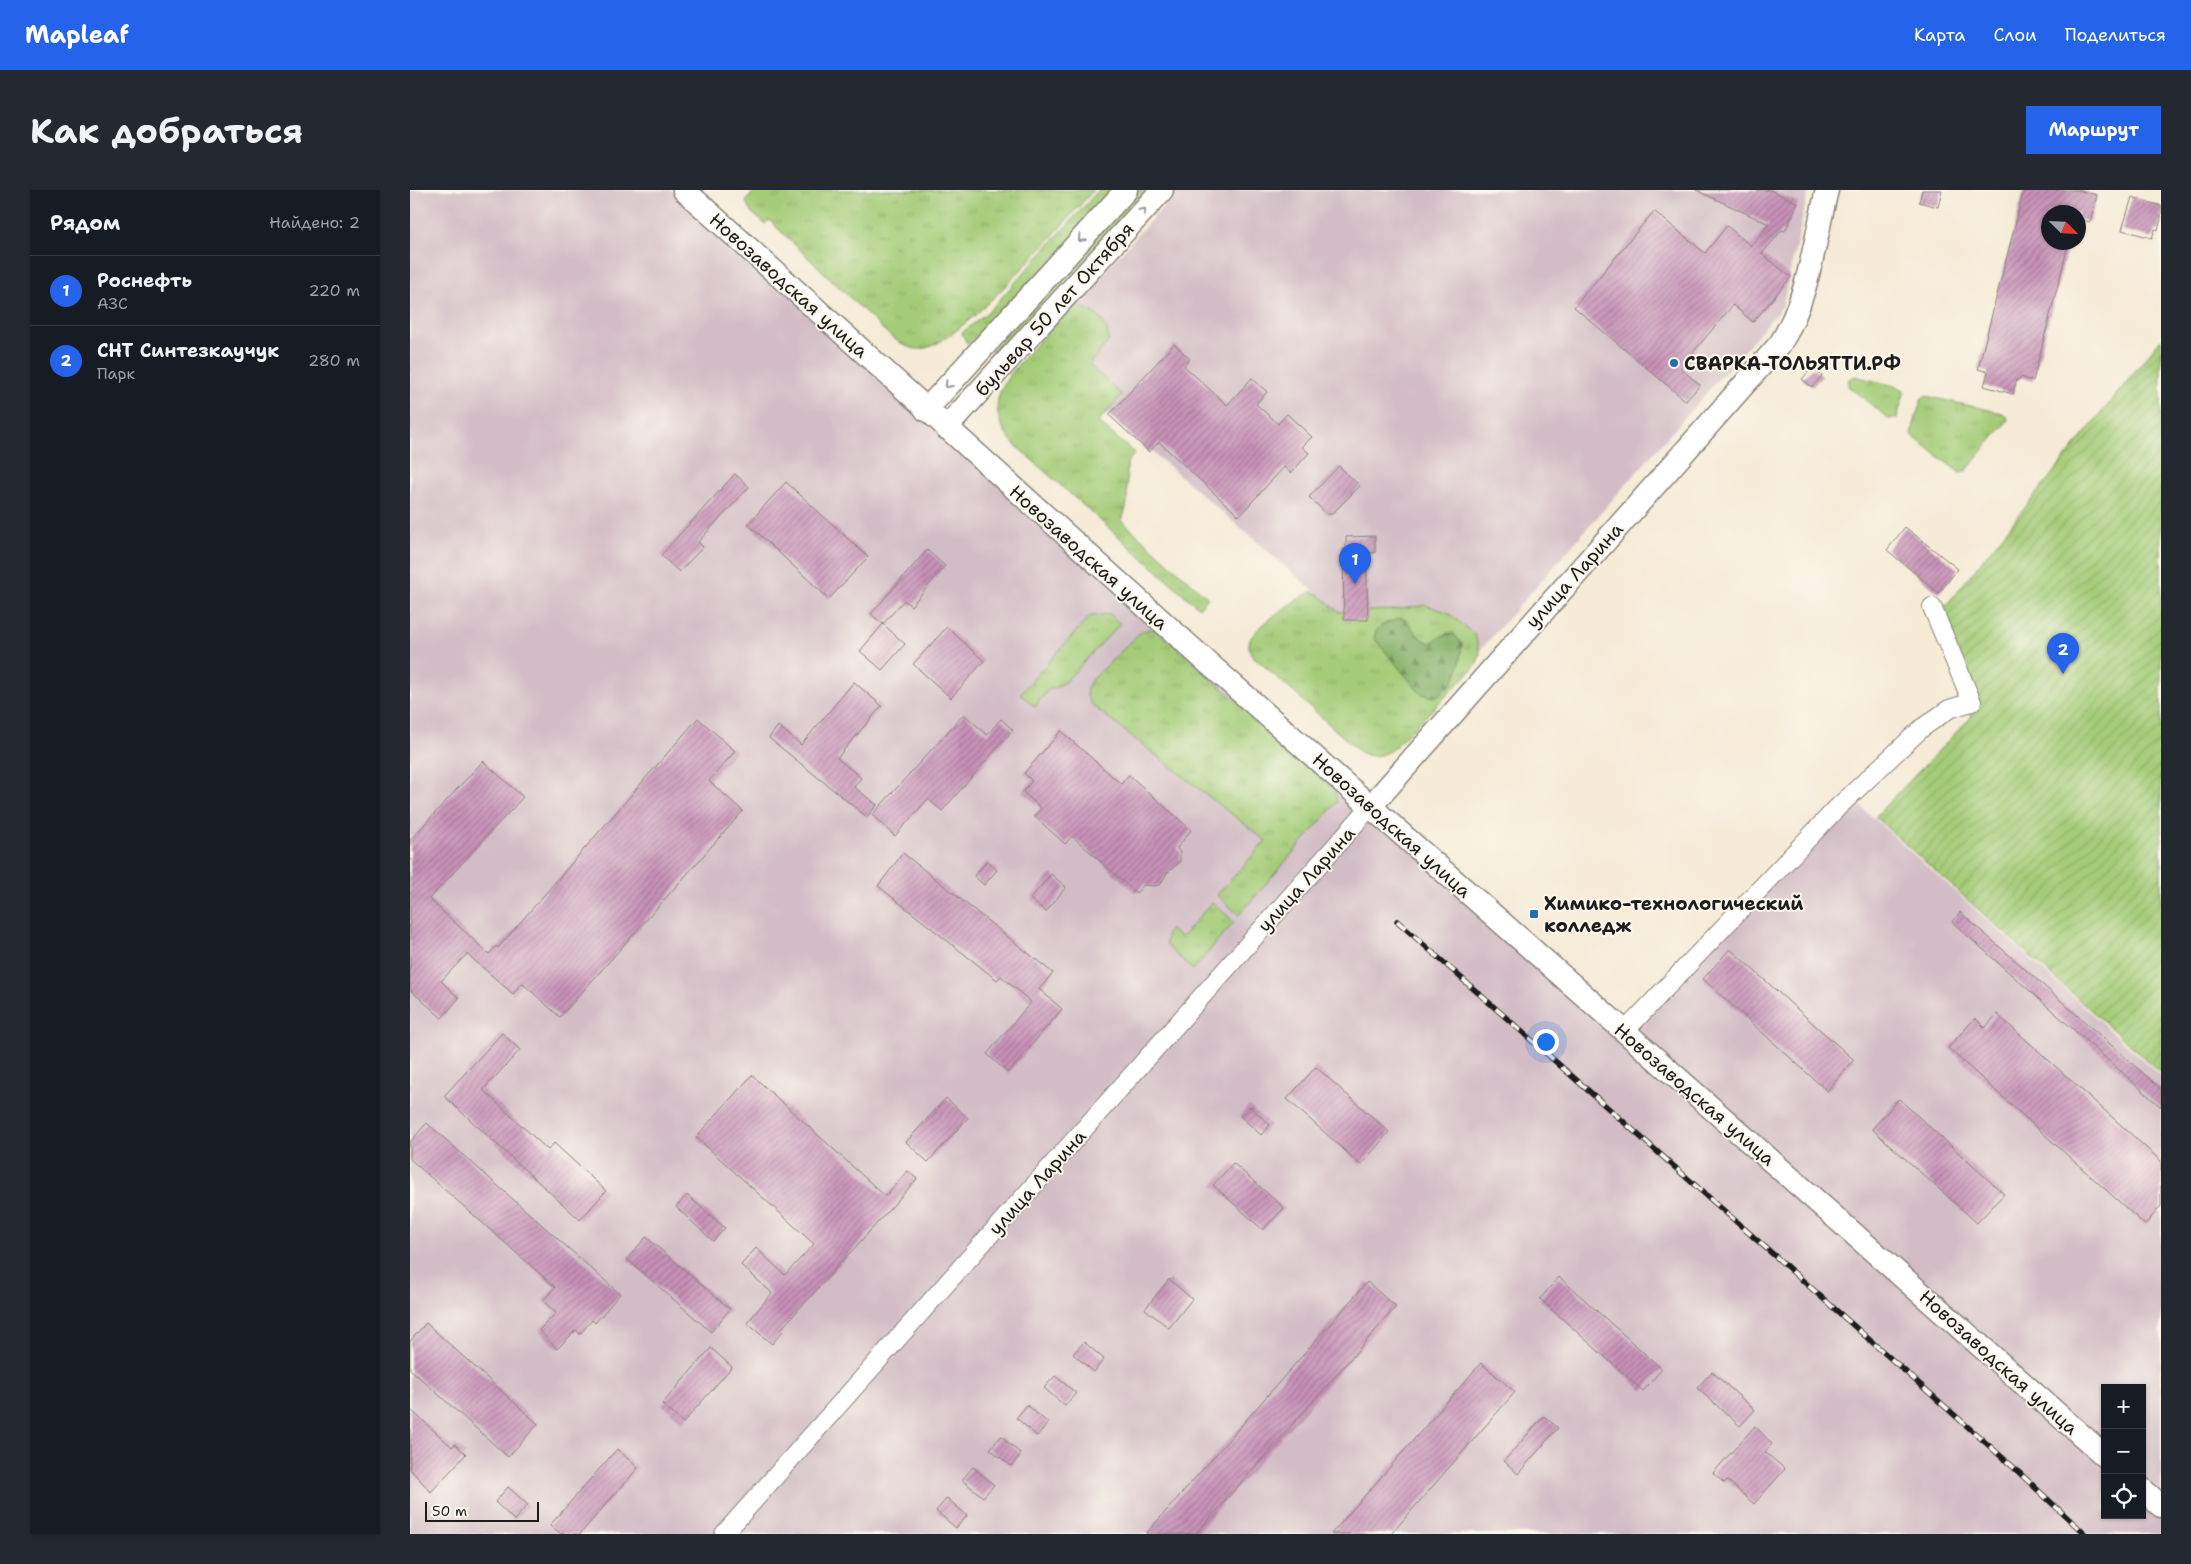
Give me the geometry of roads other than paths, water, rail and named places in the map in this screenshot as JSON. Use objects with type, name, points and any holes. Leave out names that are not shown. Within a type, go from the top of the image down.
[{"type":"main road","name":"Новозаводская улица","points":[[684,190],[1207,662],[2101,1452]]},
{"type":"main road","name":"бульвар 50 лет Октября","points":[[926,410],[1126,190]]},
{"type":"main road","name":"бульвар 50 лет Октября","points":[[946,428],[1162,190]]},
{"type":"main road","name":"улица Ларина","points":[[1371,806],[1780,344],[1794,318],[1804,287],[1827,190]]},
{"type":"main road","points":[[982,349],[979,358],[980,366],[984,370],[1000,369]]},
{"type":"main road","points":[[2146,1493],[2161,1506]]},
{"type":"street","points":[[1624,1032],[1844,801],[1922,728],[1949,710],[1972,702],[1932,607]]},
{"type":"street","name":"улица Ларина","points":[[724,1534],[1371,806]]},
{"type":"railway","points":[[1397,921],[2012,1466],[2085,1534]]},
{"type":"place","name":"СВАРКА-ТОЛЬЯТТИ.РФ","points":[[1674,363]]},
{"type":"place","name":"Роснефть","points":[[1355,584]]},
{"type":"place","name":"СНТ Синтезкаучук","points":[[2063,674]]},
{"type":"place","name":"Химико-технологический колледж","points":[[1534,914]]}]
